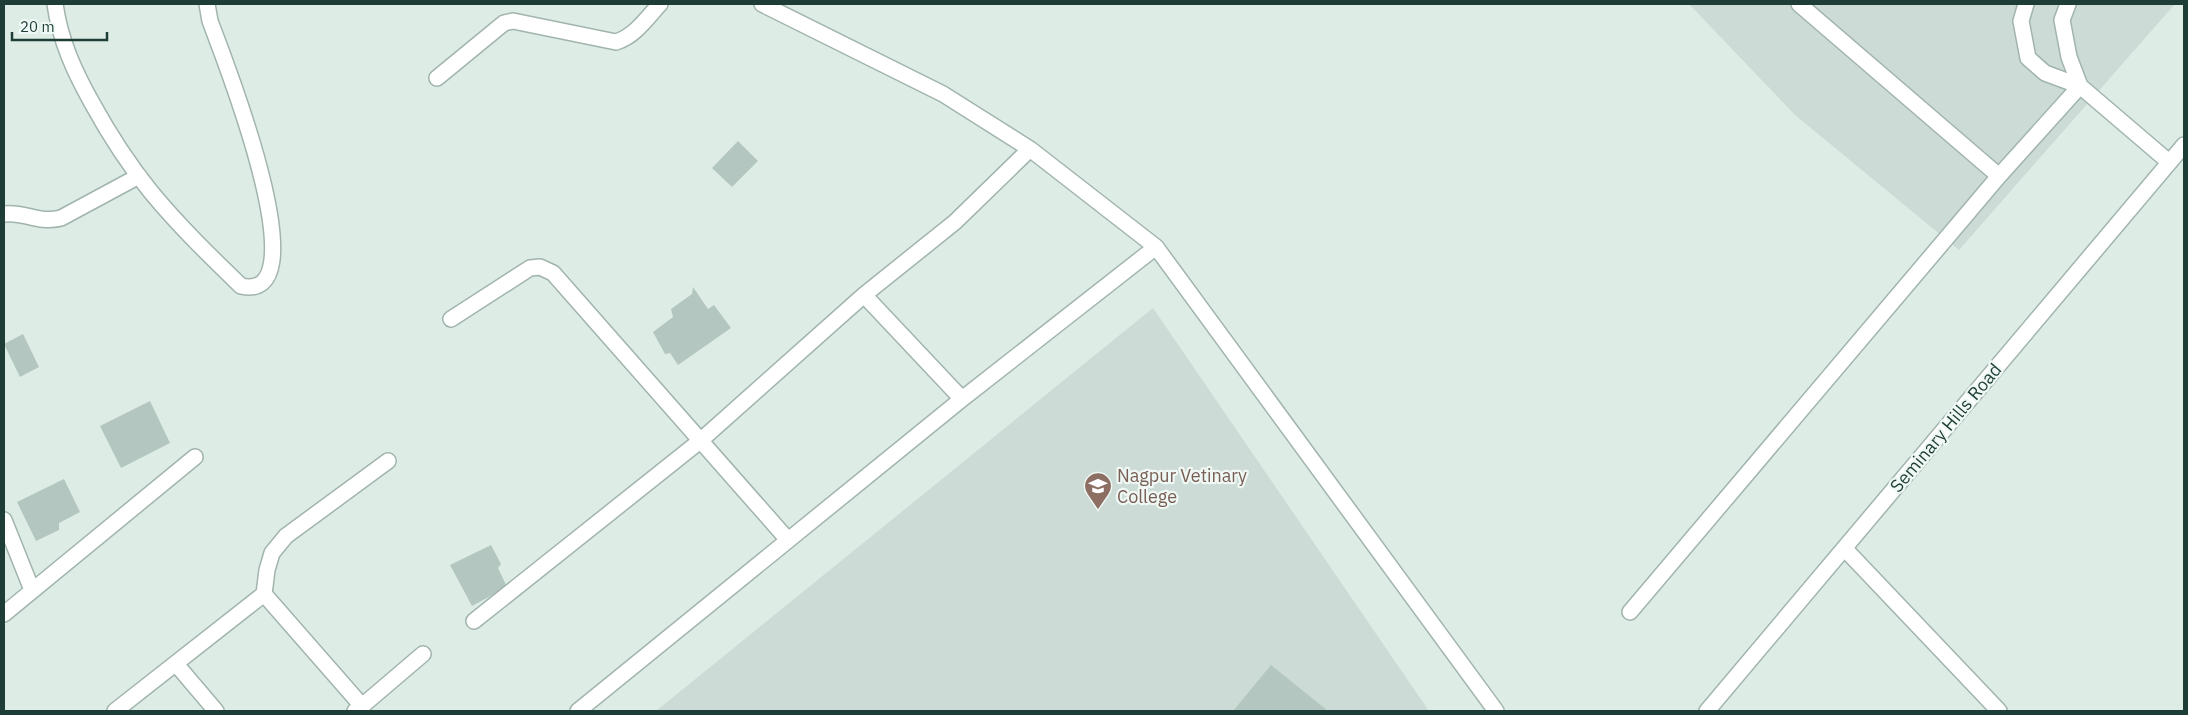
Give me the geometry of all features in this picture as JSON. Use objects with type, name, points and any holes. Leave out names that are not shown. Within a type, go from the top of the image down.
[{"type":"street","points":[[55,4],[59,30],[75,72],[101,119],[139,176],[188,233],[241,286],[251,288],[260,286],[269,274],[274,234],[264,179],[210,21],[207,4]]},
{"type":"street","points":[[436,78],[504,23],[513,20],[616,42],[633,34],[660,4]]},
{"type":"street","points":[[762,4],[944,94],[1030,149],[1156,247],[1496,711]]},
{"type":"street","points":[[1799,4],[1999,176]]},
{"type":"street","points":[[2026,4],[2021,21],[2028,58],[2046,73],[2080,86],[2169,162]]},
{"type":"street","points":[[2068,4],[2062,20],[2069,57],[2080,86]]},
{"type":"street","points":[[1630,612],[1999,176],[2080,86]]},
{"type":"street","name":"Seminary Hills Road","points":[[1707,711],[2184,144]]},
{"type":"street","points":[[474,621],[700,441],[864,295],[955,222],[1030,149]]},
{"type":"street","points":[[4,214],[17,214],[49,221],[61,218],[139,176]]},
{"type":"street","points":[[578,711],[962,399],[1156,247]]},
{"type":"street","points":[[452,319],[530,268],[540,267],[553,273],[788,540]]},
{"type":"street","points":[[864,295],[962,399]]},
{"type":"street","points":[[4,614],[195,457]]},
{"type":"street","points":[[115,711],[264,594],[267,570],[272,553],[286,536],[388,461]]},
{"type":"street","points":[[4,520],[32,590]]},
{"type":"street","points":[[1844,549],[1999,711]]},
{"type":"street","points":[[264,594],[358,709],[423,654]]},
{"type":"street","points":[[176,664],[216,711]]},
{"type":"shaded area","points":[[1689,4],[2175,4],[1959,250],[1795,115]]},
{"type":"shaded area","name":"Nagpur Vetinary College","points":[[1153,308],[1429,711],[656,711]]},
{"type":"building","points":[[738,141],[758,161],[732,187],[712,168]]},
{"type":"building","points":[[693,287],[708,309],[714,305],[731,328],[678,365],[670,353],[665,354],[653,332],[673,317],[671,309],[692,294]]},
{"type":"building","points":[[23,334],[39,367],[20,377],[4,344]]},
{"type":"building","points":[[150,401],[170,443],[121,468],[100,426]]},
{"type":"building","points":[[64,479],[80,512],[59,523],[59,530],[36,541],[17,502]]},
{"type":"building","points":[[491,545],[501,564],[498,568],[507,587],[472,606],[450,565]]},
{"type":"building","points":[[1271,665],[1328,711],[1233,711]]},
{"type":"place","name":"Nagpur Vetinary College","points":[[1098,510]]}]
